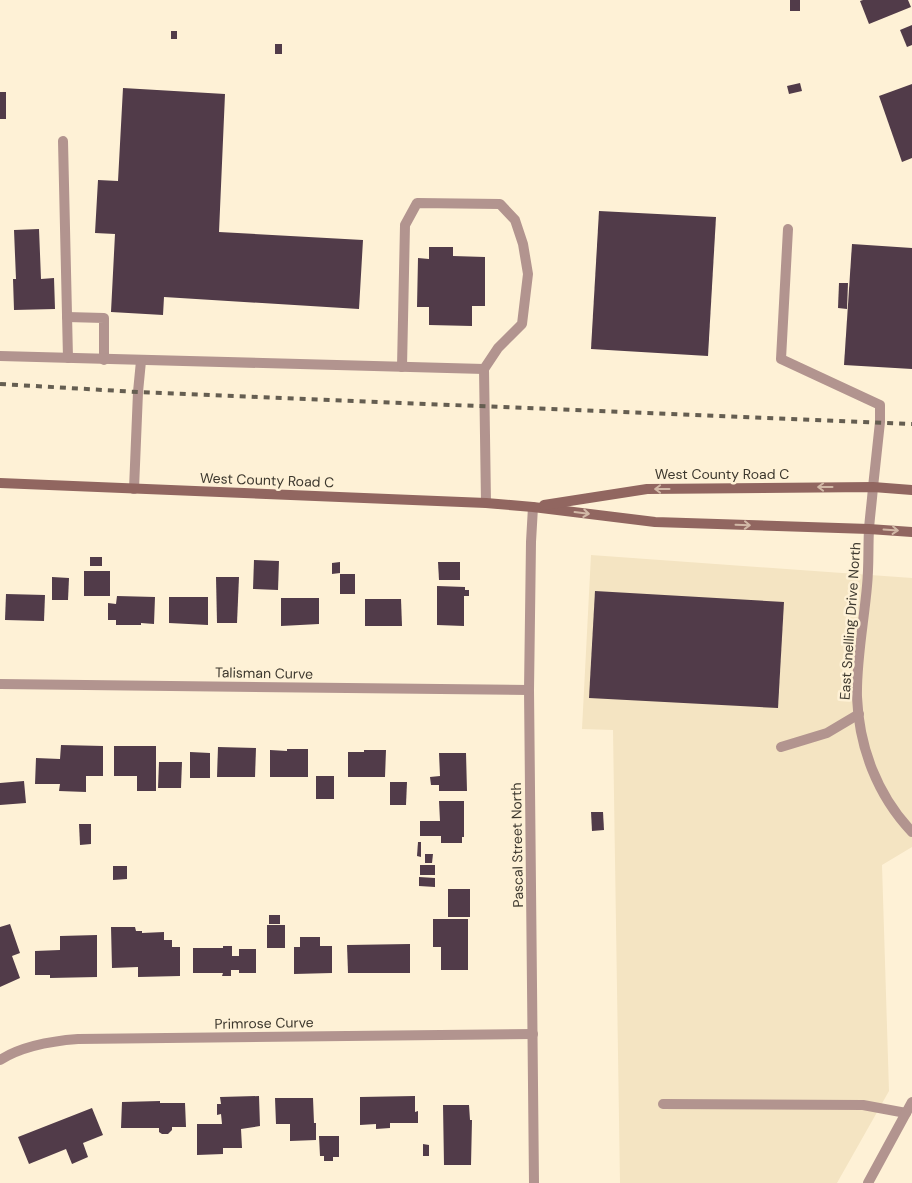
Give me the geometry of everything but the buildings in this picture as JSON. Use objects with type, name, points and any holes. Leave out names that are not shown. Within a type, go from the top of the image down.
[{"type":"main road","name":"West County Road C","points":[[0,483],[486,503],[655,522],[912,532]]},
{"type":"main road","name":"West County Road C","points":[[533,507],[647,489],[874,487],[912,490]]},
{"type":"street","points":[[63,141],[68,358]]},
{"type":"street","points":[[402,367],[405,225],[417,204],[500,204],[515,220],[523,244],[528,274],[526,305],[522,324],[498,348],[484,369],[486,503]]},
{"type":"street","name":"East Snelling Drive North","points":[[788,229],[780,359],[880,405],[858,685],[860,730],[869,764],[882,792],[901,820],[912,832]]},
{"type":"street","points":[[67,317],[104,318],[104,360]]},
{"type":"street","points":[[0,356],[484,369]]},
{"type":"street","points":[[134,489],[141,361]]},
{"type":"street","name":"Pascal Street North","points":[[533,507],[529,690],[534,1183]]},
{"type":"street","name":"Talisman Curve","points":[[0,684],[529,690]]},
{"type":"street","points":[[781,747],[827,733],[859,714]]},
{"type":"street","name":"Primrose Curve","points":[[0,1060],[35,1045],[78,1039],[533,1034]]},
{"type":"street","points":[[868,1183],[912,1102]]},
{"type":"street","points":[[663,1104],[862,1105],[906,1113]]},
{"type":"shaded area","points":[[591,555],[912,578],[912,847],[882,865],[889,1091],[837,1183],[620,1183],[613,730],[582,729]]},
{"type":"railway","points":[[0,384],[138,392],[912,424]]}]
